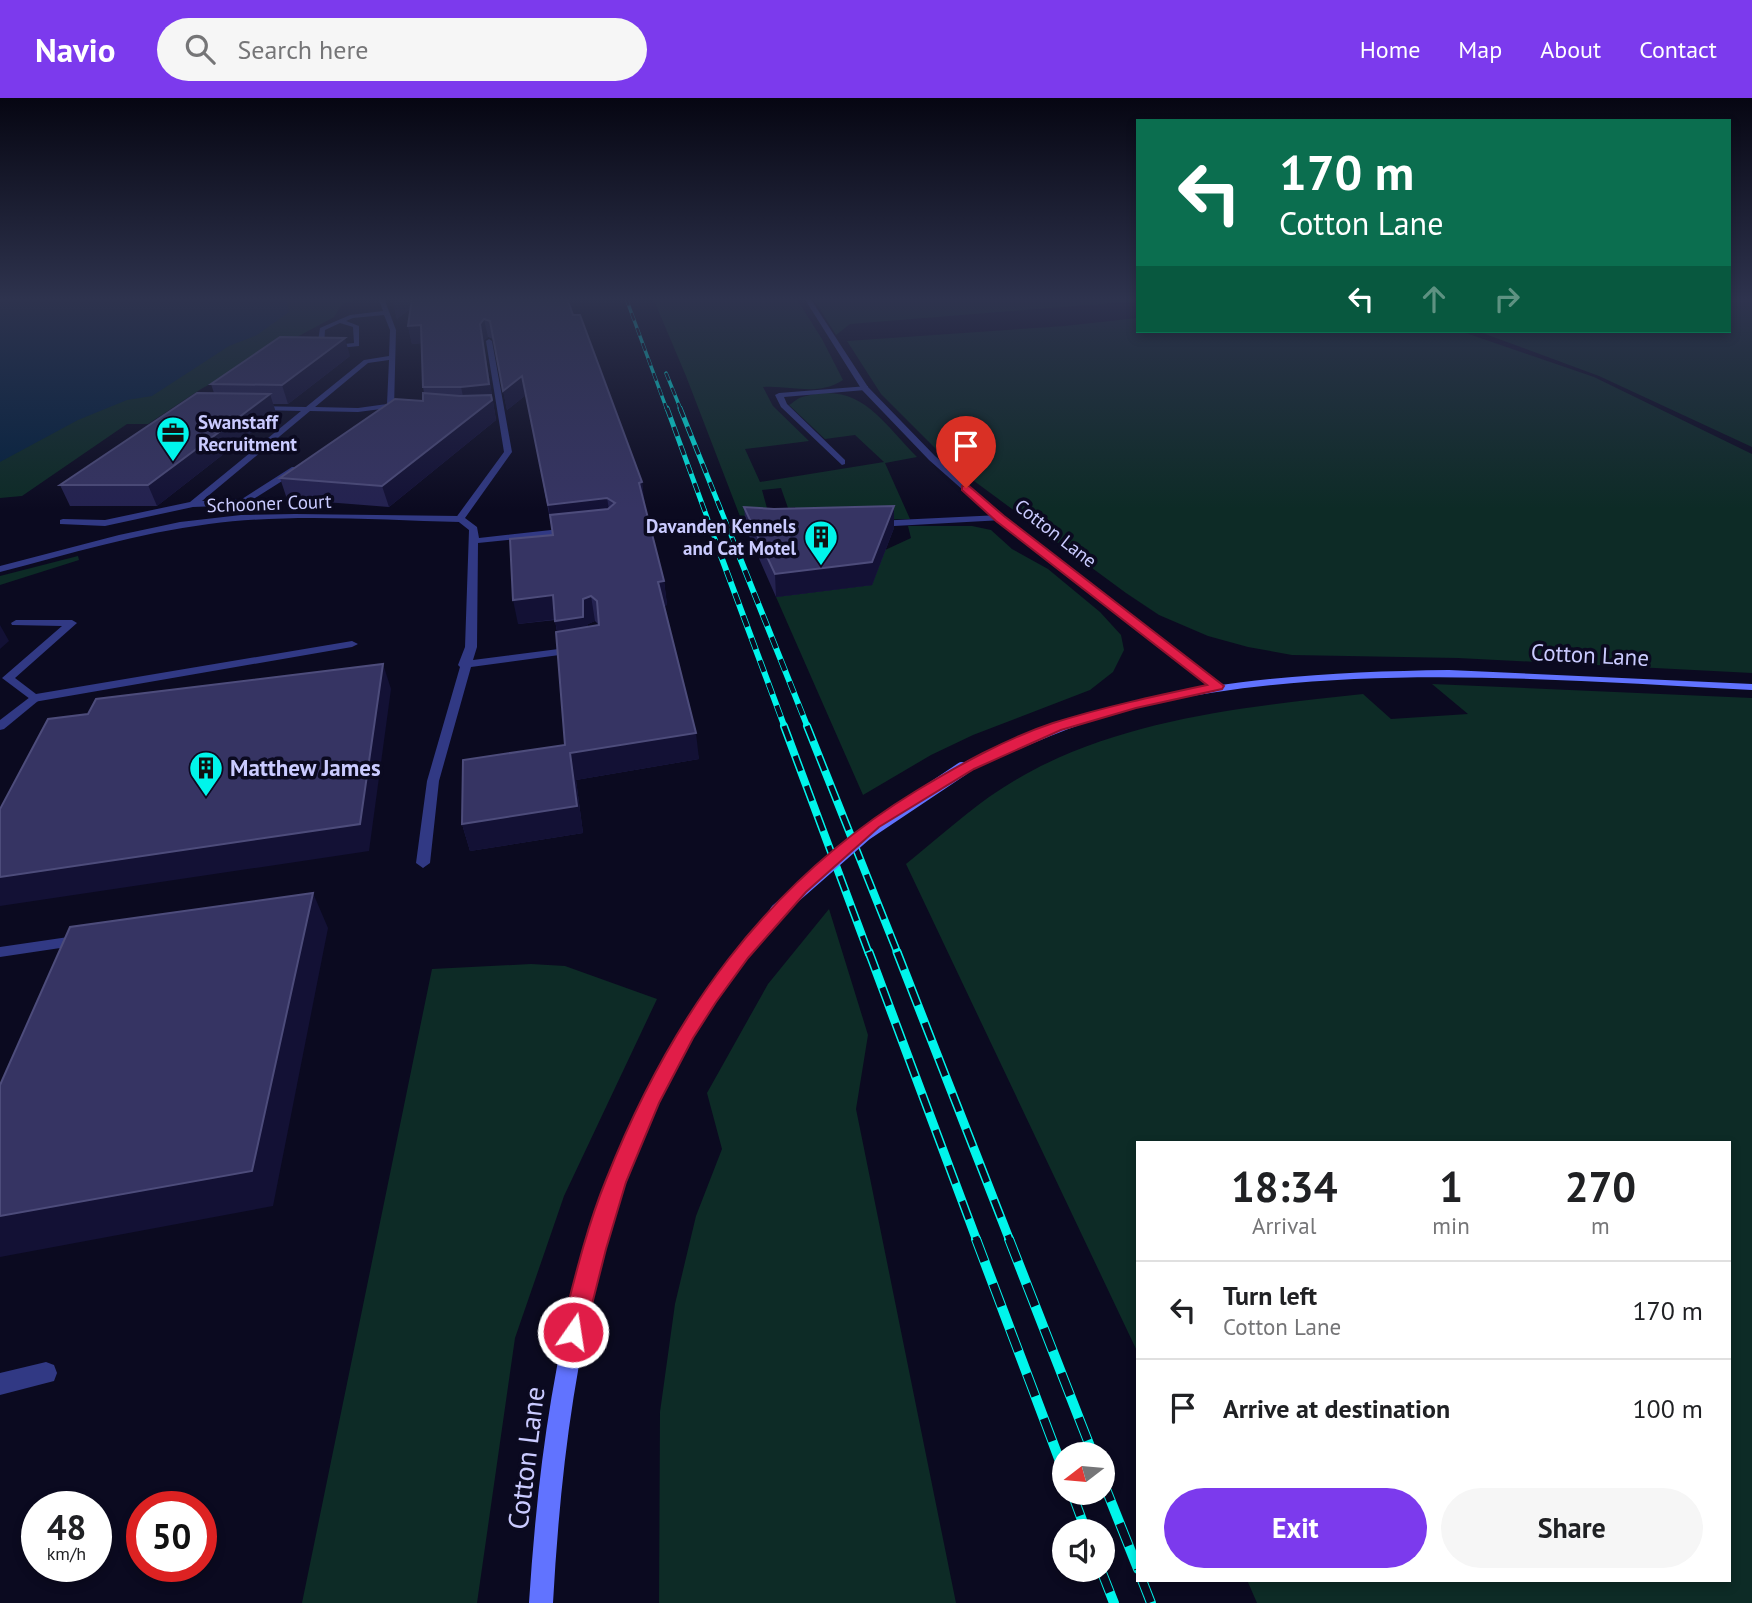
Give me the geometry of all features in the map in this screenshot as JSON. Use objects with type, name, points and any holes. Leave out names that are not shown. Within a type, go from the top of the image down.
[{"type":"main road","name":"Cotton Lane","points":[[541,1603],[548,1485],[563,1381],[583,1290],[615,1182],[649,1102],[686,1034],[728,972],[777,911],[859,835],[901,805],[962,769],[1056,727],[1133,705],[1217,686],[1315,675],[1407,672],[1752,687]]},
{"type":"street","points":[[193,504],[357,368]]},
{"type":"street","points":[[391,406],[393,368]]},
{"type":"street","points":[[423,863],[433,780],[471,647],[474,529],[460,519],[508,452],[494,368]]},
{"type":"street","name":"Cotton Lane","points":[[852,368],[865,388],[932,458],[1000,518],[1217,686]]},
{"type":"street","points":[[842,462],[783,405],[779,395],[865,388]]},
{"type":"street","points":[[252,408],[358,410],[391,406]]},
{"type":"street","points":[[368,421],[391,406]]},
{"type":"street","points":[[489,409],[501,408]]},
{"type":"street","points":[[63,522],[105,523],[193,504],[244,502],[301,465]]},
{"type":"street","name":"Schooner Court","points":[[0,569],[169,527],[242,518],[460,519]]},
{"type":"street","points":[[866,524],[978,522],[1000,518]]},
{"type":"street","points":[[473,541],[583,529]]},
{"type":"street","points":[[16,623],[72,623],[8,678],[34,698]]},
{"type":"street","points":[[0,726],[34,698],[352,644]]},
{"type":"street","points":[[464,665],[583,649]]},
{"type":"street","points":[[0,952],[96,937]]},
{"type":"street","points":[[0,1384],[47,1373]]},
{"type":"green space","points":[[0,368],[239,368],[201,389],[148,424],[127,424],[22,496],[0,498]]},
{"type":"green space","points":[[683,368],[837,368],[843,380],[823,388],[763,387],[773,406],[809,441],[745,449],[760,482],[884,462],[855,435],[825,439],[789,405],[802,397],[822,393],[839,394],[868,407],[917,457],[885,463],[910,519],[799,521],[795,507],[788,508],[781,488],[762,490],[770,519],[741,519]]},
{"type":"green space","points":[[864,368],[1568,368],[1594,377],[1752,454],[1752,673],[1458,658],[1292,655],[1208,636],[1159,615],[1126,593],[951,464],[881,394]]},
{"type":"green space","points":[[1578,368],[1752,368],[1752,447]]},
{"type":"green space","points":[[908,526],[972,526],[991,530],[1012,549],[1048,569],[1100,612],[1121,635],[1124,650],[1113,672],[1090,690],[973,735],[931,755],[863,795],[776,597],[872,585],[885,550],[911,538]]},
{"type":"green space","points":[[78,556],[79,560],[0,585],[0,576]]},
{"type":"green space","points":[[1432,684],[1752,698],[1752,1603],[1257,1603],[1248,1582],[1731,1582],[1731,1141],[1136,1141],[1136,1349],[906,864],[978,805],[1031,771],[1075,751],[1168,722],[1266,705],[1363,694],[1391,719],[1468,714]]},
{"type":"green space","points":[[829,909],[868,1035],[856,1109],[956,1603],[659,1603],[660,1412],[675,1304],[696,1216],[722,1149],[707,1093],[768,984]]},
{"type":"green space","points":[[531,964],[565,966],[657,999],[564,1196],[515,1338],[477,1603],[302,1603],[432,969]]},
{"type":"water","points":[[0,368],[195,368],[152,396],[127,400],[78,420],[0,462]]},
{"type":"building","points":[[234,368],[304,368],[282,385],[211,384]]},
{"type":"building","points":[[422,368],[487,368],[489,384],[423,387]]},
{"type":"building","points":[[499,368],[600,368],[642,482],[639,483],[664,581],[658,582],[696,733],[570,753],[577,806],[462,824],[463,760],[565,745],[556,632],[599,625],[597,601],[591,596],[583,599],[583,617],[555,621],[553,595],[513,600],[510,539],[553,535],[550,515],[608,509],[615,503],[607,498],[548,505],[522,376],[503,391]]},
{"type":"building","points":[[197,393],[270,394],[148,485],[60,485]]},
{"type":"building","points":[[423,393],[491,395],[492,400],[382,486],[280,478],[395,399],[423,401]]},
{"type":"building","points":[[894,506],[872,562],[775,574],[744,507],[774,509]]},
{"type":"building","name":"Matthew James","points":[[383,664],[360,824],[0,877],[0,809],[48,719],[88,714],[96,699]]},
{"type":"building","points":[[313,893],[252,1171],[0,1216],[0,1085],[70,927]]},
{"type":"railway","points":[[652,368],[667,410]]},
{"type":"railway","points":[[666,373],[681,410]]},
{"type":"railway","points":[[667,408],[719,550]]},
{"type":"railway","points":[[680,408],[737,550]]},
{"type":"railway","points":[[718,548],[785,728]]},
{"type":"railway","points":[[736,548],[808,728]]},
{"type":"railway","points":[[784,726],[869,954]]},
{"type":"railway","points":[[807,726],[898,954]]},
{"type":"railway","points":[[869,952],[977,1241]]},
{"type":"railway","points":[[897,952],[1010,1241]]},
{"type":"railway","points":[[976,1239],[1053,1442]]},
{"type":"railway","points":[[1009,1239],[1088,1442]]},
{"type":"railway","points":[[1076,1505],[1082,1519]]},
{"type":"railway","points":[[1112,1505],[1136,1564]]},
{"type":"railway","points":[[1106,1582],[1114,1603]]},
{"type":"railway","points":[[1143,1582],[1151,1603]]},
{"type":"place","name":"Swanstaff Recruitment","points":[[173,463]]},
{"type":"place","name":"Davanden Kennels and Cat Motel","points":[[821,567]]},
{"type":"place","name":"Matthew James","points":[[206,798]]},
{"type":"route","points":[[573,1332],[594,1249],[615,1182],[649,1102],[709,998],[777,911],[859,835],[901,805],[969,765],[1056,727],[1111,710],[1217,686],[1000,518],[966,488]]}]
